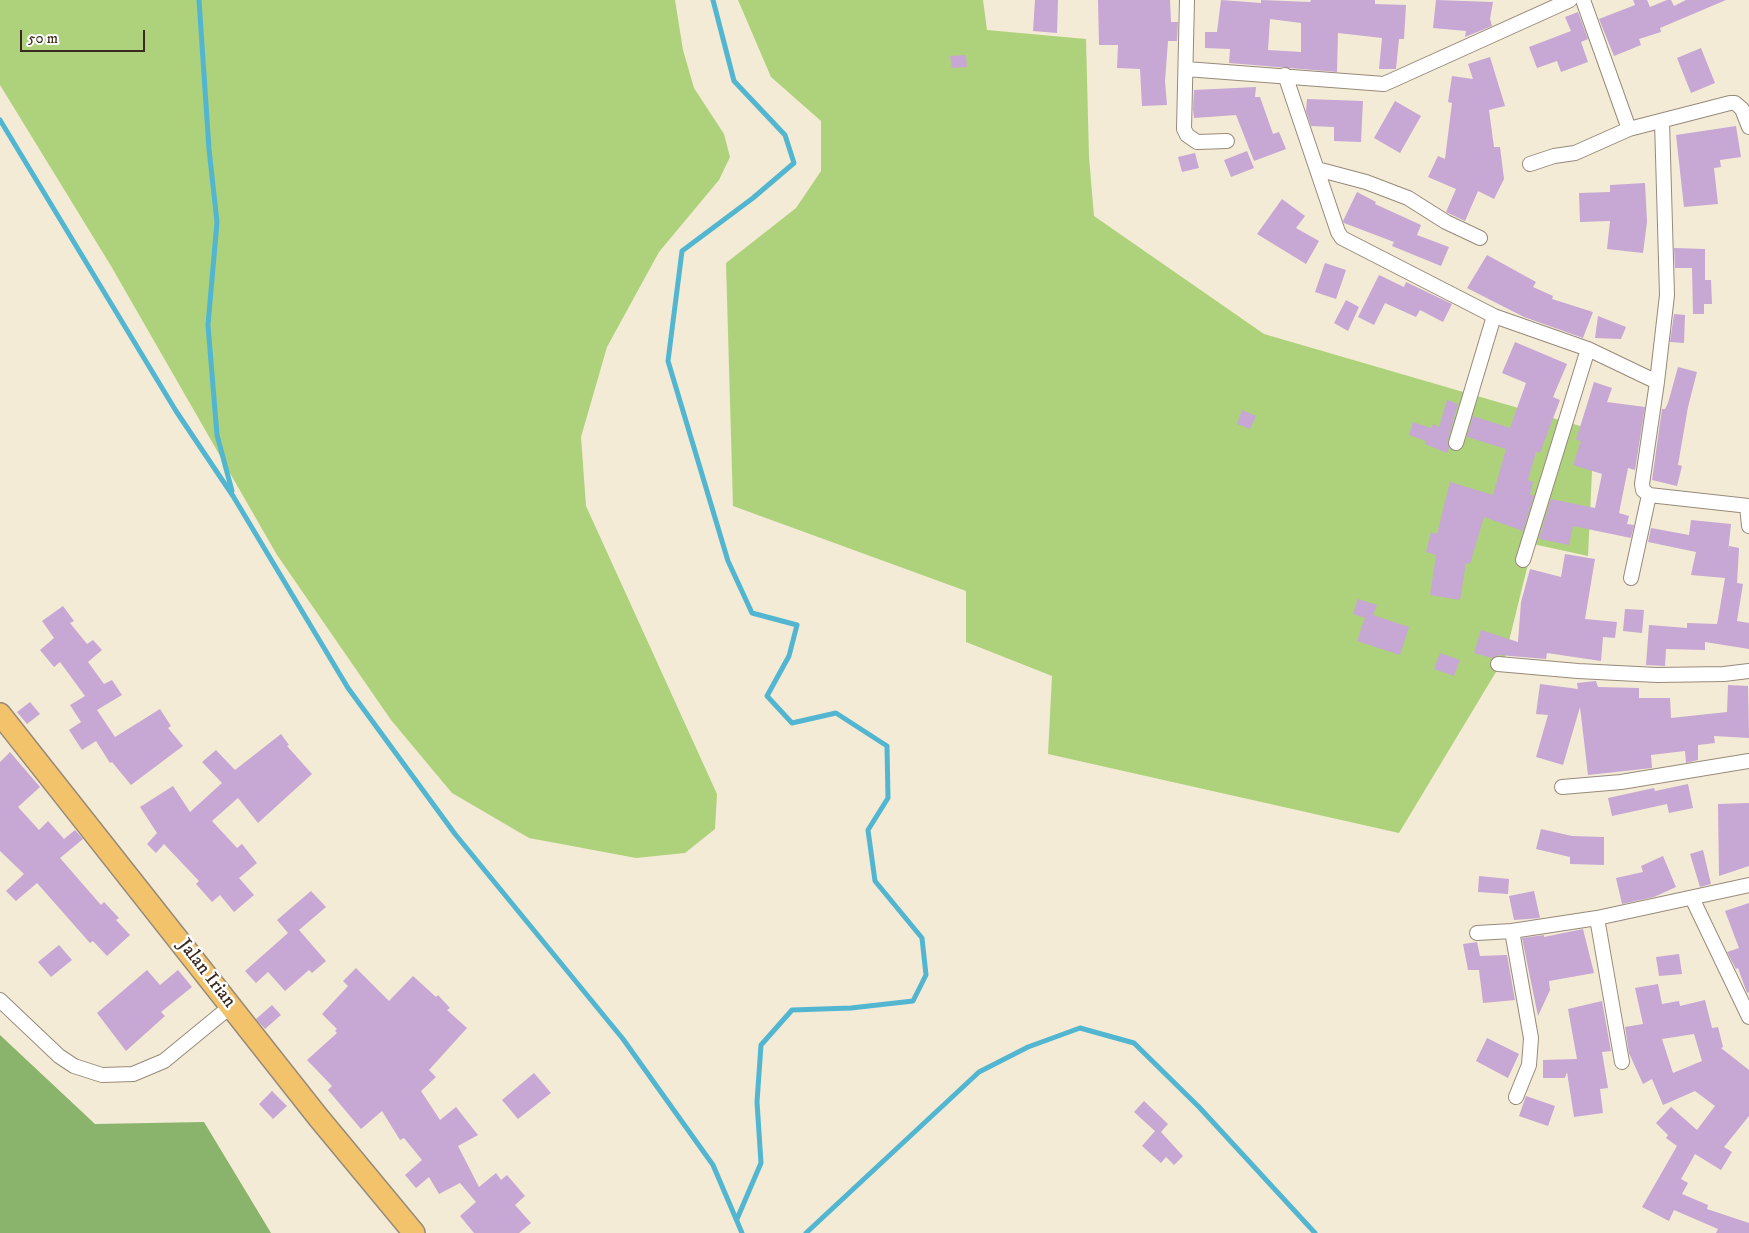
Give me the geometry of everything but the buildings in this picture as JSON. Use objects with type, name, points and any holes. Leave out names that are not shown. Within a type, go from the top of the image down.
[{"type":"main road","name":"Jalan Irian","points":[[0,714],[231,1006],[414,1233]]},
{"type":"street","points":[[1187,0],[1184,125],[1187,135],[1197,142],[1227,141]]},
{"type":"street","points":[[1186,69],[1384,84],[1570,0]]},
{"type":"street","points":[[1583,0],[1629,129]]},
{"type":"street","points":[[1285,75],[1338,232],[1342,238],[1494,316],[1588,350],[1657,382]]},
{"type":"street","points":[[1530,164],[1554,156],[1575,153],[1629,129],[1730,103],[1735,103],[1742,109],[1749,127]]},
{"type":"street","points":[[1662,121],[1666,295],[1657,382],[1642,484],[1644,490],[1649,495],[1748,506],[1749,526]]},
{"type":"street","points":[[1317,169],[1359,180],[1408,198],[1446,222],[1480,238]]},
{"type":"street","points":[[1456,443],[1494,316]]},
{"type":"street","points":[[1523,560],[1588,350]]},
{"type":"street","points":[[1631,578],[1649,495]]},
{"type":"street","points":[[1498,664],[1657,675],[1724,674],[1749,671]]},
{"type":"street","points":[[1562,787],[1621,782],[1749,761]]},
{"type":"street","points":[[1477,933],[1512,931],[1597,918],[1749,885]]},
{"type":"street","points":[[1692,898],[1749,1017]]},
{"type":"street","points":[[1597,918],[1622,1062]]},
{"type":"street","points":[[1512,931],[1531,1038],[1529,1065],[1516,1097]]},
{"type":"street","points":[[0,1000],[67,1061],[74,1066],[102,1075],[133,1074],[154,1067],[164,1061],[231,1006]]},
{"type":"green space","points":[[0,0],[675,0],[683,50],[694,88],[724,134],[730,157],[719,180],[659,252],[607,347],[581,437],[586,506],[717,794],[715,829],[685,853],[636,858],[529,838],[452,793],[391,720],[277,555],[111,266],[0,85]]},
{"type":"green space","points":[[738,0],[983,0],[987,30],[1086,39],[1089,157],[1094,216],[1264,334],[1594,430],[1588,556],[1533,544],[1505,657],[1399,833],[1048,754],[1052,676],[966,642],[966,591],[733,506],[726,263],[796,208],[821,171],[821,121],[771,77]]},
{"type":"green space","points":[[0,1035],[95,1124],[204,1122],[271,1233],[0,1233]]},
{"type":"waterway","points":[[199,0],[209,149],[217,222],[208,325],[217,435],[232,491]]},
{"type":"waterway","points":[[713,0],[734,81],[785,135],[794,163],[753,198],[682,251],[668,361],[728,561],[752,613],[797,625],[789,656],[767,696],[792,723],[836,713],[887,746],[888,798],[868,830],[875,881],[922,938],[926,975],[913,1001],[851,1008],[792,1010],[761,1045],[757,1102],[761,1163],[737,1219]]},
{"type":"waterway","points":[[0,120],[176,411],[233,496],[348,688],[455,834],[623,1039],[713,1165],[742,1233]]},
{"type":"waterway","points":[[806,1233],[979,1072],[1028,1047],[1080,1028],[1134,1043],[1199,1107],[1315,1233]]}]
